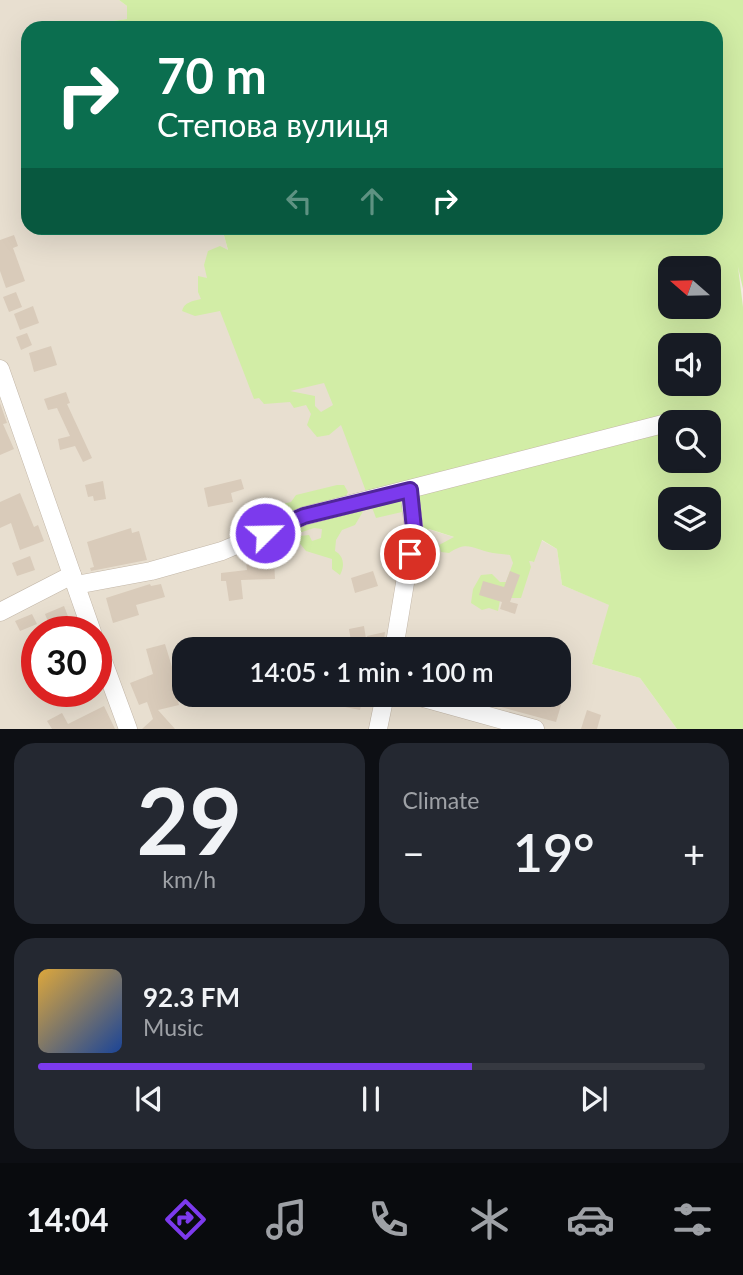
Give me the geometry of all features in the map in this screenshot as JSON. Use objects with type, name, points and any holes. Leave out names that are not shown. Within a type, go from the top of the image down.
[{"type":"street","points":[[0,369],[86,616]]},
{"type":"street","points":[[0,612],[74,580],[151,571],[222,551],[304,516],[658,425]]},
{"type":"street","points":[[396,637],[414,529],[410,490]]},
{"type":"street","points":[[112,686],[128,729]]},
{"type":"street","points":[[378,729],[383,707]]},
{"type":"street","points":[[456,707],[535,729]]},
{"type":"shaded area","points":[[0,0],[119,0],[127,6],[127,19],[113,21],[21,21],[21,235],[224,235],[233,269],[208,278],[325,383],[402,512],[419,520],[428,529],[533,562],[541,540],[557,549],[562,585],[610,605],[592,664],[640,678],[677,729],[0,729]]},
{"type":"green space","points":[[119,0],[743,0],[743,289],[738,267],[743,307],[743,729],[677,729],[640,678],[592,664],[609,605],[562,585],[557,549],[542,540],[534,562],[529,561],[531,567],[521,598],[501,595],[498,611],[489,608],[482,610],[471,603],[473,589],[481,575],[492,574],[500,582],[506,582],[513,563],[510,555],[466,546],[449,553],[441,552],[439,545],[454,537],[429,529],[418,537],[419,520],[402,512],[376,518],[341,425],[329,435],[317,437],[307,425],[311,414],[306,405],[294,408],[290,402],[264,404],[259,398],[254,399],[220,311],[195,316],[182,311],[187,304],[201,299],[198,276],[207,278],[204,265],[208,251],[220,246],[228,250],[224,235],[723,235],[723,21],[113,21],[127,19],[127,6]],"holes":[[[324,383],[333,405],[321,412],[315,406],[315,396],[290,391]]]},
{"type":"green space","points":[[344,485],[348,492],[345,498],[365,508],[355,525],[342,530],[336,540],[335,551],[343,562],[340,575],[332,569],[332,559],[306,551],[297,540],[299,536],[309,535],[312,541],[321,538],[322,529],[314,528],[290,536],[285,533],[301,511],[296,510],[285,519],[274,514],[282,504],[291,502],[296,495]]},
{"type":"building","points":[[14,235],[18,246],[13,248],[25,281],[6,288],[0,271],[0,240]]},
{"type":"building","points":[[16,292],[22,307],[9,312],[3,297]]},
{"type":"building","points":[[33,306],[39,323],[20,330],[14,314]]},
{"type":"building","points":[[27,333],[32,345],[21,350],[16,337]]},
{"type":"building","points":[[51,346],[57,365],[34,372],[29,353]]},
{"type":"building","points":[[66,392],[70,403],[67,404],[92,458],[83,462],[75,446],[60,450],[58,439],[70,436],[57,408],[48,410],[44,399]]},
{"type":"building","points":[[0,403],[7,423],[3,424],[14,449],[0,455]]},
{"type":"building","points":[[241,479],[244,489],[231,493],[233,502],[208,507],[204,488]]},
{"type":"building","points":[[103,481],[106,499],[94,501],[93,496],[88,497],[85,485]]},
{"type":"building","points":[[20,493],[34,527],[38,525],[44,541],[20,550],[11,523],[0,528],[0,502]]},
{"type":"building","points":[[131,528],[132,533],[139,531],[147,560],[91,571],[90,568],[94,567],[87,542]]},
{"type":"building","points":[[261,547],[266,559],[274,559],[275,579],[241,580],[243,599],[229,601],[226,581],[221,581],[221,573],[247,570],[245,554]]},
{"type":"building","points":[[30,556],[35,570],[17,576],[12,563]]},
{"type":"building","points":[[373,571],[378,586],[355,593],[351,578]]},
{"type":"building","points":[[510,571],[520,575],[510,602],[518,604],[515,614],[500,609],[502,602],[479,595],[483,581],[504,587]]},
{"type":"building","points":[[150,584],[161,584],[165,597],[136,605],[139,615],[113,623],[106,598]]},
{"type":"building","points":[[64,606],[68,616],[46,616],[45,614]]},
{"type":"building","points":[[21,619],[21,631],[20,631],[15,621]]},
{"type":"building","points":[[364,626],[366,637],[350,637],[349,629]]},
{"type":"building","points":[[385,632],[384,637],[367,636]]},
{"type":"building","points":[[165,644],[172,667],[172,707],[158,710],[175,729],[142,729],[153,719],[147,702],[139,705],[130,683],[153,674],[146,649]]},
{"type":"building","points":[[104,707],[115,729],[52,729],[47,721],[62,713],[68,724]]},
{"type":"building","points":[[501,707],[560,707],[556,722]]},
{"type":"building","points":[[587,710],[601,715],[597,729],[581,729]]},
{"type":"route","points":[[265,533],[304,516],[410,490],[414,529],[410,554]]}]
